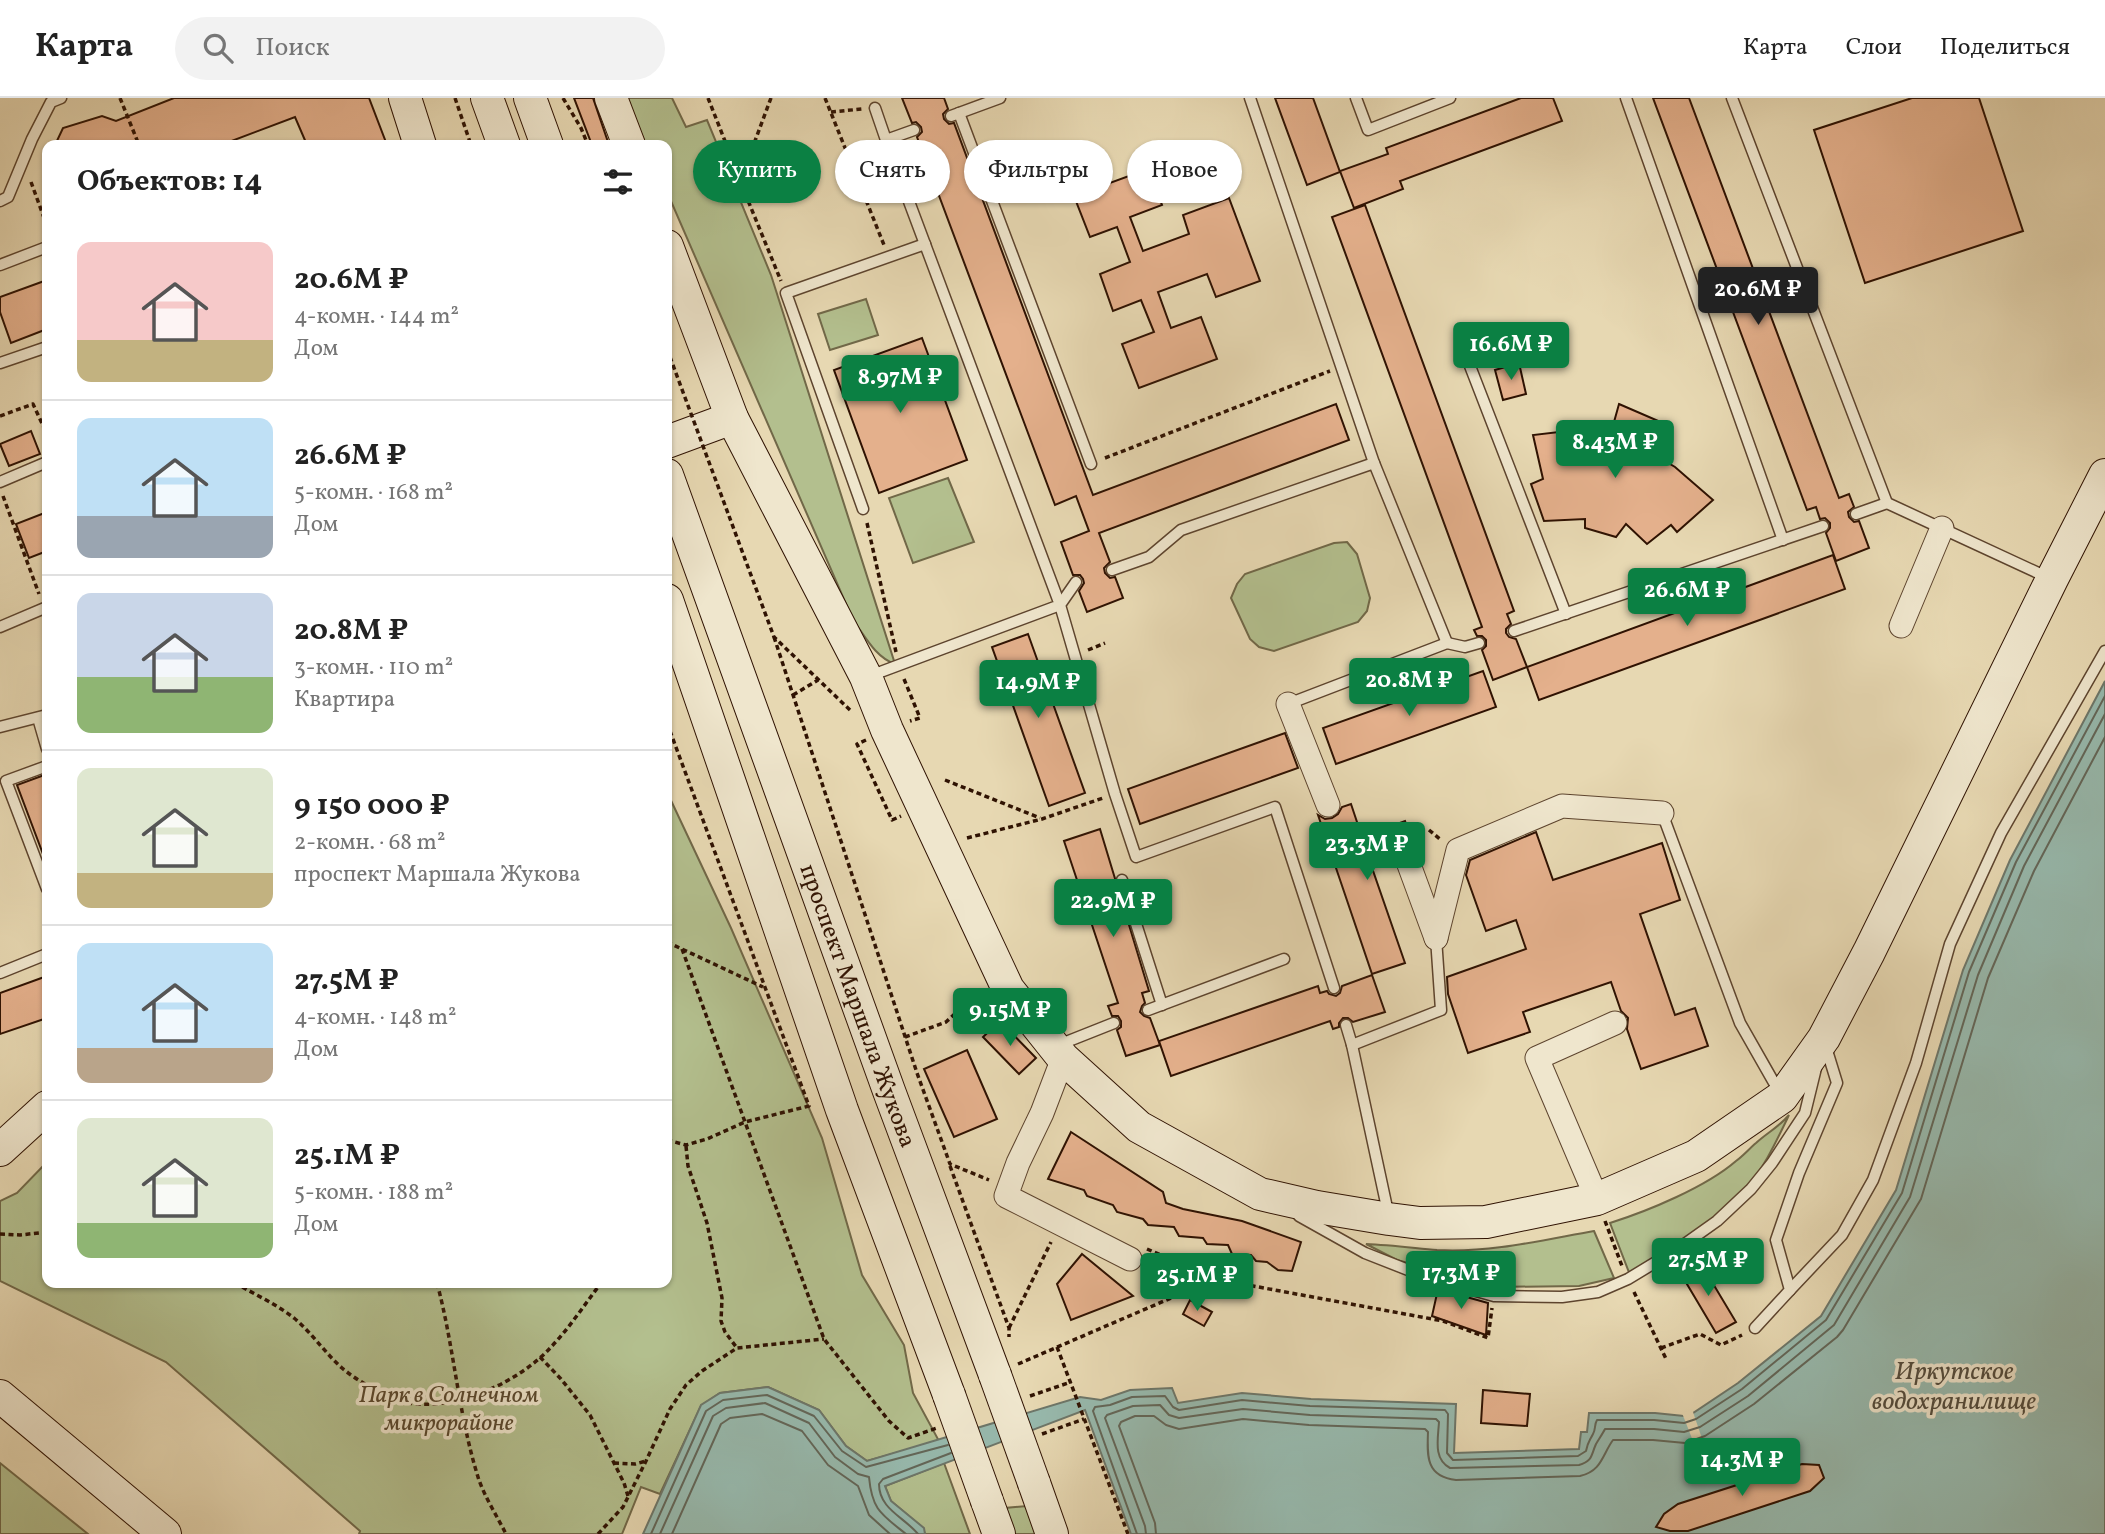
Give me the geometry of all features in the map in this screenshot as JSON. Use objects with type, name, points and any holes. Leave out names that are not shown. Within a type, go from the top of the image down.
[{"type":"street","points":[[405,98],[418,140]]},
{"type":"street","points":[[487,98],[503,140]]},
{"type":"street","points":[[530,98],[545,140]]},
{"type":"street","points":[[611,98],[627,140]]},
{"type":"street","points":[[672,259],[732,418],[866,677],[887,730],[1007,989],[1058,1053],[1139,1127],[1259,1194],[1389,1219],[1420,1223],[1486,1222],[1597,1199],[1696,1156],[1782,1097],[1824,1038],[2105,475]]},
{"type":"street","points":[[672,440],[732,418]]},
{"type":"street","name":"проспект Маршала Жукова","points":[[672,489],[889,1091],[1002,1372],[1034,1483],[1052,1534]]},
{"type":"street","points":[[1901,626],[1942,528]]},
{"type":"street","name":"проспект Маршала Жукова","points":[[672,615],[948,1410],[999,1534]]},
{"type":"street","points":[[1288,704],[1328,805]]},
{"type":"street","points":[[1436,938],[1458,850],[1562,807],[1662,813]]},
{"type":"street","points":[[1408,862],[1436,938]]},
{"type":"street","points":[[1597,1199],[1537,1058],[1615,1023]]},
{"type":"street","points":[[1058,1053],[1042,1113],[1018,1163],[1006,1196],[1060,1223],[1135,1253]]},
{"type":"street","points":[[5,1142],[42,1111]]},
{"type":"street","points":[[0,1396],[165,1534]]},
{"type":"lane","points":[[0,201],[8,197],[51,102],[61,98]]},
{"type":"lane","points":[[1000,98],[955,115],[1091,464]]},
{"type":"lane","points":[[1250,98],[1374,463],[1447,643]]},
{"type":"lane","points":[[1356,98],[1368,130],[1450,98]]},
{"type":"lane","points":[[1626,98],[1783,540]]},
{"type":"lane","points":[[1732,98],[1887,503]]},
{"type":"lane","points":[[875,108],[886,140]]},
{"type":"lane","points":[[889,140],[914,130]]},
{"type":"lane","points":[[909,203],[1060,605],[1136,857],[1275,807],[1334,989]]},
{"type":"lane","points":[[863,509],[786,293],[925,244]]},
{"type":"lane","points":[[0,265],[42,249]]},
{"type":"lane","points":[[0,363],[42,350]]},
{"type":"lane","points":[[1470,366],[1566,614]]},
{"type":"lane","points":[[1112,570],[1149,557],[1181,530],[1374,463]]},
{"type":"lane","points":[[0,482],[42,464]]},
{"type":"lane","points":[[1856,514],[1887,503],[2052,579]]},
{"type":"lane","points":[[1514,631],[1823,526]]},
{"type":"lane","points":[[866,677],[1060,605],[1076,582]]},
{"type":"lane","points":[[0,626],[42,610]]},
{"type":"lane","points":[[1288,704],[1447,643],[1465,648],[1479,643]]},
{"type":"lane","points":[[1755,1328],[1842,1235],[1873,1180],[1916,1063],[1950,944],[2001,833],[2105,651]]},
{"type":"lane","points":[[0,727],[42,717]]},
{"type":"lane","points":[[42,768],[6,780],[42,876]]},
{"type":"lane","points":[[1662,813],[1740,1023],[1782,1097]]},
{"type":"lane","points":[[1122,880],[1162,1004]]},
{"type":"lane","points":[[1352,1045],[1441,1010],[1436,938]]},
{"type":"lane","points":[[0,973],[42,956]]},
{"type":"lane","points":[[1148,1010],[1284,960]]},
{"type":"lane","points":[[1058,1053],[1114,1023]]},
{"type":"lane","points":[[1346,1025],[1389,1219]]},
{"type":"lane","points":[[1790,1290],[1776,1240],[1799,1172],[1837,1083],[1824,1038]]},
{"type":"lane","points":[[1259,1194],[1365,1253],[1426,1277],[1494,1296],[1562,1297],[1598,1292],[1638,1273],[1679,1248],[1717,1221],[1751,1189],[1805,1113],[1824,1038]]},
{"type":"path","points":[[120,98],[137,140]]},
{"type":"path","points":[[455,98],[469,140]]},
{"type":"path","points":[[708,98],[724,140]]},
{"type":"path","points":[[755,140],[771,98]]},
{"type":"path","points":[[825,98],[889,257]]},
{"type":"path","points":[[564,99],[586,140]]},
{"type":"path","points":[[831,112],[875,108]]},
{"type":"path","points":[[23,161],[42,212]]},
{"type":"path","points":[[749,203],[786,293]]},
{"type":"path","points":[[672,362],[729,516]]},
{"type":"path","points":[[1091,464],[1341,367]]},
{"type":"path","points":[[0,415],[33,404],[42,424]]},
{"type":"path","points":[[0,488],[42,598]]},
{"type":"path","points":[[774,636],[905,1037],[1009,1328],[1009,1342]]},
{"type":"path","points":[[793,695],[819,680]]},
{"type":"path","points":[[672,737],[809,1106],[745,1122],[686,1145],[672,1141]]},
{"type":"path","points":[[945,780],[1042,819]]},
{"type":"path","points":[[967,838],[1042,819],[1115,794]]},
{"type":"path","points":[[1429,830],[1447,845]]},
{"type":"path","points":[[672,944],[764,988]]},
{"type":"path","points":[[682,949],[824,1339],[889,1421],[908,1438],[948,1410]]},
{"type":"path","points":[[905,1037],[946,1022],[984,987]]},
{"type":"path","points":[[686,1145],[688,1166],[707,1223],[722,1298],[721,1321],[724,1332],[737,1348]]},
{"type":"path","points":[[950,1164],[1009,1187]]},
{"type":"path","points":[[1009,1328],[1060,1223]]},
{"type":"path","points":[[0,1234],[42,1233]]},
{"type":"path","points":[[1135,1253],[1215,1279],[1443,1321],[1488,1338],[1494,1296]]},
{"type":"path","points":[[1002,1372],[1215,1279]]},
{"type":"path","points":[[243,1288],[293,1318],[342,1368],[372,1388],[406,1402],[428,1404],[460,1400],[517,1375],[551,1348],[597,1288]]},
{"type":"path","points":[[438,1288],[478,1479],[506,1534]]},
{"type":"path","points":[[1661,1348],[1700,1334],[1721,1345],[1755,1328]]},
{"type":"path","points":[[598,1534],[623,1507],[670,1409],[686,1385],[702,1371],[737,1348],[824,1339]]},
{"type":"path","points":[[1057,1347],[1128,1534]]},
{"type":"path","points":[[540,1357],[590,1415],[624,1483],[628,1497]]},
{"type":"path","points":[[1021,1399],[1071,1382]]},
{"type":"path","points":[[1033,1437],[1084,1417]]},
{"type":"path","points":[[614,1463],[635,1464],[646,1461]]},
{"type":"green space","points":[[626,98],[672,98],[686,127],[707,120],[715,140],[693,140],[693,203],[741,203],[771,275],[895,664],[876,651],[853,620],[672,204],[672,140],[644,140]]},
{"type":"green space","points":[[866,299],[878,335],[830,350],[818,314]]},
{"type":"green space","points":[[948,478],[974,542],[913,563],[889,498]]},
{"type":"green space","points":[[1347,542],[1357,554],[1370,598],[1367,611],[1358,622],[1274,651],[1259,647],[1250,639],[1231,598],[1245,574],[1334,543]]},
{"type":"green space","name":"Парк в Солнечном микрорайоне","points":[[672,803],[731,928],[822,1138],[862,1275],[904,1345],[913,1393],[939,1441],[867,1461],[846,1446],[819,1410],[768,1387],[720,1393],[701,1406],[660,1494],[641,1487],[622,1534],[359,1534],[360,1531],[166,1362],[0,1281],[0,1201],[17,1193],[42,1167],[42,1288],[672,1288]]},
{"type":"green space","points":[[1789,1115],[1757,1175],[1731,1206],[1689,1238],[1630,1275],[1610,1223],[1659,1205],[1724,1171]]},
{"type":"green space","points":[[1594,1231],[1614,1278],[1579,1286],[1494,1287],[1397,1260],[1366,1244],[1437,1250],[1477,1250]]},
{"type":"green space","points":[[0,1463],[88,1534],[0,1534]]},
{"type":"green space","points":[[944,1463],[970,1534],[925,1534],[923,1528],[891,1501],[885,1486]]},
{"type":"green space","points":[[1027,1506],[1037,1534],[1014,1534],[1005,1508]]},
{"type":"water","name":"Иркутское водохранилище","points":[[2105,681],[2105,1534],[1131,1534],[1085,1410],[885,1486],[891,1501],[924,1528],[925,1534],[643,1534],[701,1405],[720,1393],[768,1387],[819,1410],[846,1446],[867,1461],[1080,1397],[1101,1400],[1130,1390],[1172,1388],[1178,1403],[1242,1393],[1311,1399],[1456,1404],[1454,1453],[1579,1449],[1581,1432],[1587,1432],[1589,1413],[1684,1416],[1693,1413],[1738,1383],[1821,1316],[1896,1190],[1963,970],[2010,860]]},
{"type":"pier","points":[[1692,1409],[1715,1477],[1708,1479],[1682,1413]]},
{"type":"building","points":[[174,98],[369,98],[385,140],[305,140],[295,117],[234,140],[57,140],[63,128],[102,116],[116,121]]},
{"type":"building","points":[[574,98],[593,98],[607,140],[590,140]]},
{"type":"building","points":[[902,98],[944,98],[948,109],[943,114],[944,119],[949,124],[954,123],[964,150],[964,203],[984,203],[1093,495],[1336,404],[1349,440],[1099,533],[1110,562],[1104,568],[1105,573],[1110,578],[1115,577],[1123,598],[1087,612],[1079,591],[1084,583],[1083,579],[1080,575],[1073,575],[1061,542],[1089,531],[1076,496],[1055,505],[942,203],[950,203],[950,140],[918,140],[921,127],[916,122],[912,123]]},
{"type":"building","points":[[1275,98],[1313,98],[1340,172],[1307,185]]},
{"type":"building","points":[[1521,98],[1553,98],[1562,121],[1400,181],[1403,189],[1354,208],[1340,171],[1388,154],[1386,148]]},
{"type":"building","points":[[1653,98],[1689,98],[1839,498],[1849,494],[1854,507],[1848,512],[1849,517],[1854,522],[1859,521],[1869,548],[1836,561],[1826,533],[1830,523],[1825,518],[1820,519],[1816,507],[1807,510]]},
{"type":"building","points":[[1912,98],[1979,98],[2023,231],[1865,283],[1814,130]]},
{"type":"building","points":[[1127,177],[1127,203],[1161,203],[1162,205],[1130,217],[1143,251],[1189,234],[1183,215],[1215,203],[1231,203],[1260,281],[1216,297],[1207,274],[1158,292],[1171,328],[1201,317],[1217,359],[1139,388],[1122,344],[1154,332],[1141,300],[1113,311],[1100,274],[1130,262],[1117,227],[1090,237],[1077,203],[1113,203],[1113,182]]},
{"type":"building","points":[[1365,205],[1514,611],[1507,614],[1511,624],[1506,633],[1516,639],[1527,667],[1493,680],[1482,650],[1486,646],[1486,640],[1477,636],[1474,630],[1482,627],[1332,217]]},
{"type":"building","points":[[42,282],[42,331],[11,343],[0,312],[0,297]]},
{"type":"building","points":[[922,338],[967,460],[879,493],[834,370]]},
{"type":"building","points":[[1519,363],[1526,394],[1503,400],[1495,370]]},
{"type":"building","points":[[1619,404],[1663,423],[1650,452],[1675,467],[1713,500],[1677,532],[1671,525],[1647,544],[1626,524],[1616,537],[1585,528],[1585,519],[1544,521],[1531,484],[1543,479],[1533,435],[1576,430],[1609,440]]},
{"type":"building","points":[[31,431],[40,454],[9,466],[0,444]]},
{"type":"building","points":[[42,514],[42,553],[29,558],[16,524]]},
{"type":"building","points":[[1833,555],[1845,589],[1539,700],[1527,667]]},
{"type":"building","points":[[1028,634],[1085,793],[1049,806],[992,647]]},
{"type":"building","points":[[1483,671],[1496,707],[1336,764],[1323,728]]},
{"type":"building","points":[[1285,733],[1298,768],[1140,824],[1128,789]]},
{"type":"building","points":[[42,776],[42,851],[17,785]]},
{"type":"building","points":[[1351,804],[1362,837],[1405,821],[1414,846],[1370,862],[1405,963],[1372,974],[1318,815],[1325,819],[1332,818],[1342,807]]},
{"type":"building","points":[[1100,829],[1149,991],[1142,993],[1145,1003],[1140,1012],[1150,1018],[1160,1045],[1126,1056],[1117,1030],[1121,1027],[1121,1021],[1118,1016],[1112,1016],[1108,1006],[1118,1003],[1064,841]]},
{"type":"building","points":[[1536,832],[1553,880],[1662,843],[1680,900],[1640,914],[1675,1015],[1695,1008],[1708,1046],[1641,1069],[1627,1029],[1628,1018],[1621,1011],[1611,982],[1523,1012],[1530,1032],[1468,1053],[1448,994],[1447,977],[1526,949],[1516,920],[1486,931],[1466,875],[1470,860]]},
{"type":"building","points":[[1372,975],[1385,1012],[1353,1022],[1343,1018],[1339,1027],[1333,1029],[1330,1021],[1171,1076],[1159,1041],[1318,986],[1320,993],[1327,991],[1336,996],[1342,986]]},
{"type":"building","points":[[42,978],[42,1020],[0,1034],[0,993]]},
{"type":"building","points":[[1000,1021],[1036,1058],[1019,1074],[983,1037]]},
{"type":"building","points":[[967,1050],[997,1119],[954,1137],[924,1069]]},
{"type":"building","points":[[1071,1132],[1163,1192],[1166,1203],[1242,1221],[1301,1242],[1292,1271],[1278,1270],[1267,1262],[1256,1261],[1251,1255],[1232,1254],[1228,1245],[1207,1244],[1203,1238],[1179,1236],[1174,1227],[1148,1225],[1143,1219],[1117,1212],[1113,1205],[1087,1196],[1084,1190],[1048,1179]]},
{"type":"building","points":[[1082,1254],[1133,1296],[1071,1320],[1057,1284]]},
{"type":"building","points":[[1700,1262],[1736,1322],[1716,1333],[1681,1274]]},
{"type":"building","points":[[1438,1289],[1488,1303],[1486,1335],[1432,1316]]},
{"type":"building","points":[[1190,1300],[1212,1312],[1204,1326],[1183,1314]]},
{"type":"building","points":[[1483,1390],[1530,1394],[1527,1426],[1481,1423]]},
{"type":"building","points":[[1802,1464],[1819,1465],[1824,1478],[1810,1491],[1688,1531],[1670,1531],[1656,1527],[1664,1514],[1678,1504]]}]
